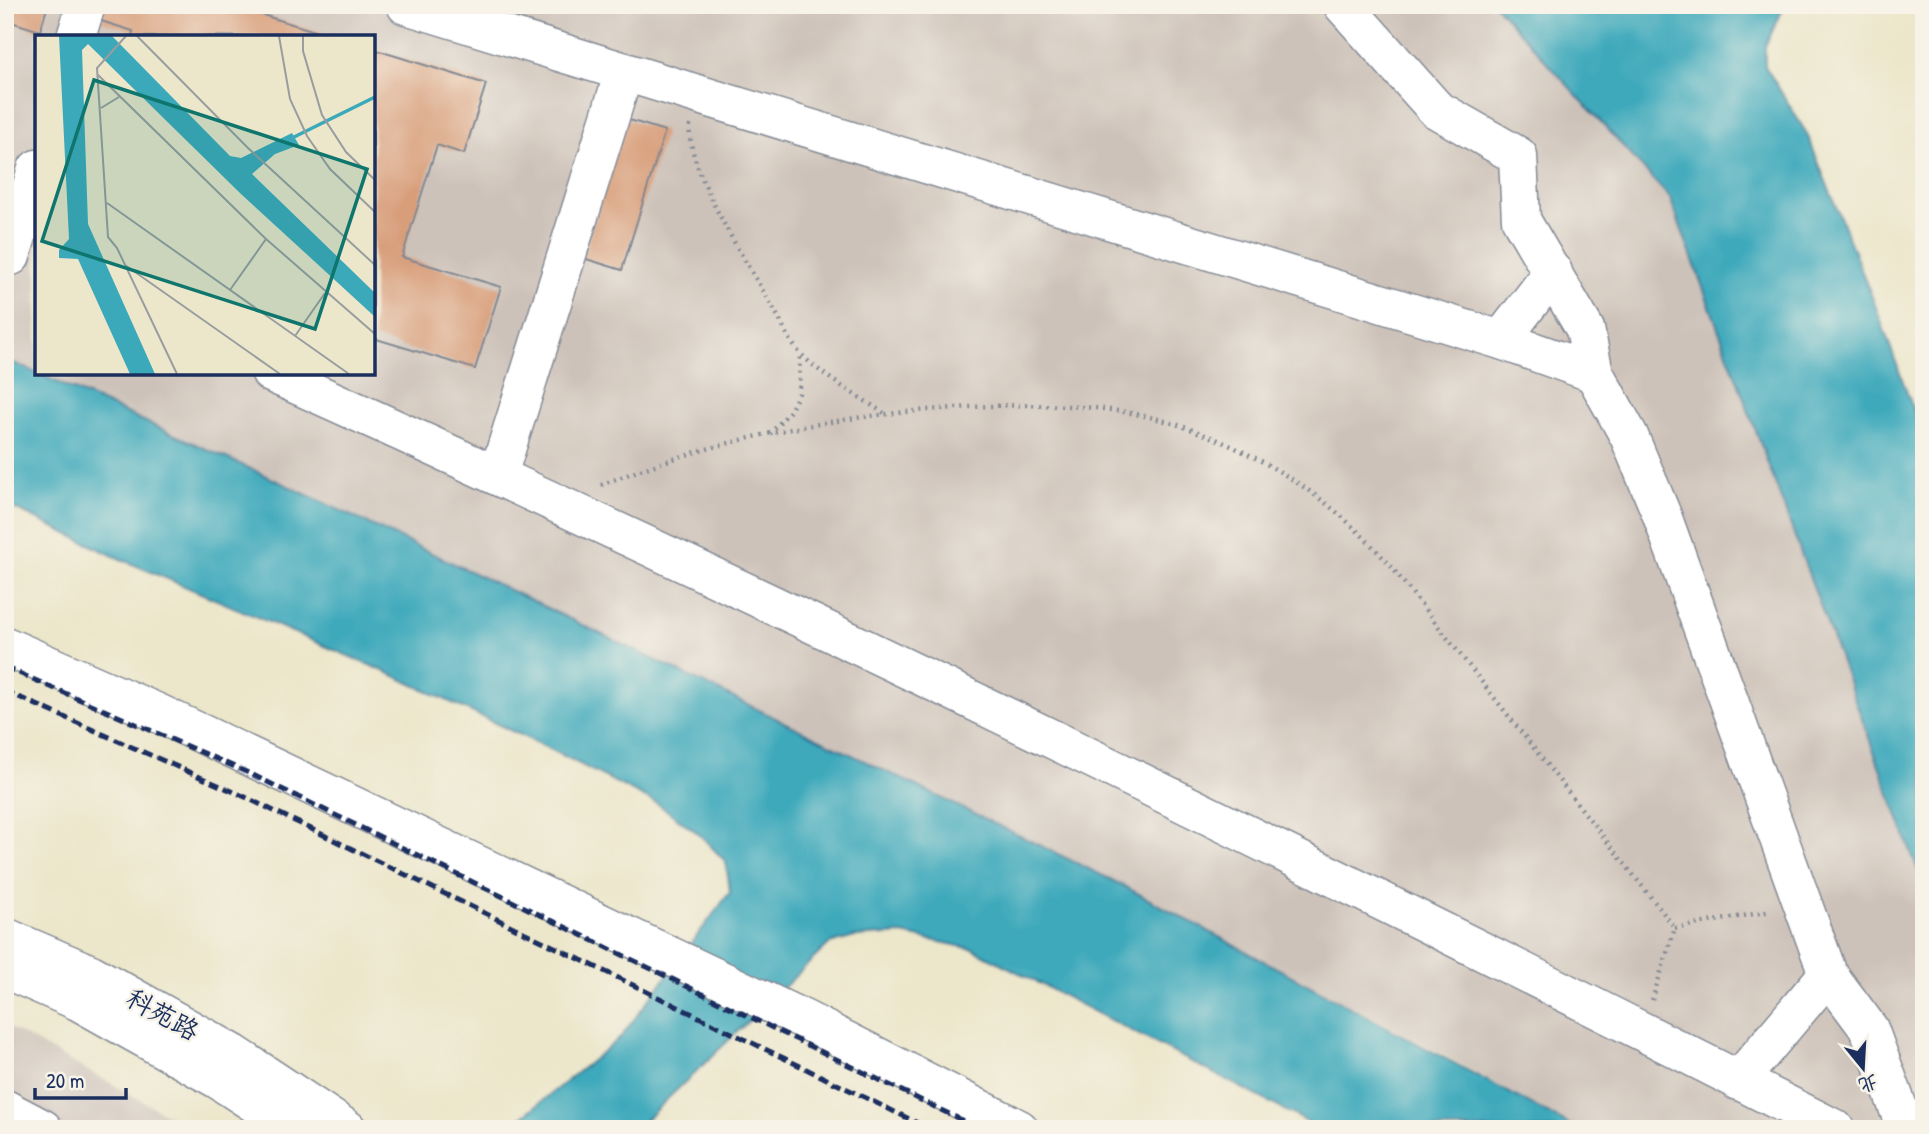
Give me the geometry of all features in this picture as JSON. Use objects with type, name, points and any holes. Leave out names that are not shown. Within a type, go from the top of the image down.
[{"type":"street","points":[[77,35],[86,5]]},
{"type":"street","points":[[406,5],[1501,340],[1594,373]]},
{"type":"street","points":[[1315,5],[1348,11],[1436,109],[1518,156],[1521,220],[1585,329],[1594,373],[1629,436],[1661,513],[1828,974],[1869,1029],[1906,1129]]},
{"type":"street","points":[[498,475],[624,72]]},
{"type":"street","points":[[18,259],[35,178]]},
{"type":"street","points":[[1501,340],[1553,272]]},
{"type":"street","points":[[273,374],[498,475],[1136,779],[1836,1129]]},
{"type":"street","points":[[5,646],[160,714],[805,1020],[1019,1129]]},
{"type":"street","name":"科苑路","points":[[5,937],[91,974],[234,1054],[347,1129]]},
{"type":"street","name":"科苑路","points":[[5,969],[90,1007],[219,1080],[294,1129]]},
{"type":"street","points":[[1738,1081],[1828,974]]},
{"type":"street","points":[[5,1109],[43,1129]]},
{"type":"path","points":[[698,94],[690,140],[694,157],[729,233],[800,353],[843,386],[885,413]]},
{"type":"path","points":[[770,434],[790,411],[799,393],[800,353]]},
{"type":"path","points":[[557,503],[623,476],[687,455],[770,434],[885,413],[1027,405],[1095,408],[1146,416],[1203,435],[1261,460],[1309,491],[1352,525],[1390,565],[1675,928]]},
{"type":"path","points":[[1675,928],[1803,905]]},
{"type":"path","points":[[1642,1032],[1675,928]]},
{"type":"shaded area","points":[[5,5],[1495,5],[1670,198],[1924,887],[1924,1129],[1578,1129],[1446,1056],[1090,869],[362,519],[38,374],[374,374],[374,35],[35,35],[35,372],[5,359]]},
{"type":"shaded area","points":[[5,1025],[193,1129],[5,1129]]},
{"type":"water","points":[[1495,5],[1785,5],[1765,46],[1765,66],[1807,134],[1874,302],[1924,439],[1924,887],[1670,198]]},
{"type":"water","points":[[5,359],[271,478],[493,582],[1122,885],[1577,1129],[1321,1129],[973,949],[902,934],[855,937],[829,944],[636,1129],[507,1129],[620,1038],[730,892],[726,862],[699,834],[658,804],[554,751],[393,675],[116,557],[5,504]]},
{"type":"building","points":[[5,5],[48,5],[40,31],[5,20]]},
{"type":"building","points":[[106,5],[230,5],[328,35],[132,35],[133,31],[101,21]]},
{"type":"building","points":[[374,49],[486,84],[464,154],[437,145],[402,257],[501,287],[475,369],[374,338]]},
{"type":"building","points":[[626,119],[665,131],[622,270],[583,258]]},
{"type":"railway","points":[[5,667],[251,774],[980,1129]]},
{"type":"railway","points":[[5,691],[241,795],[930,1129]]}]
